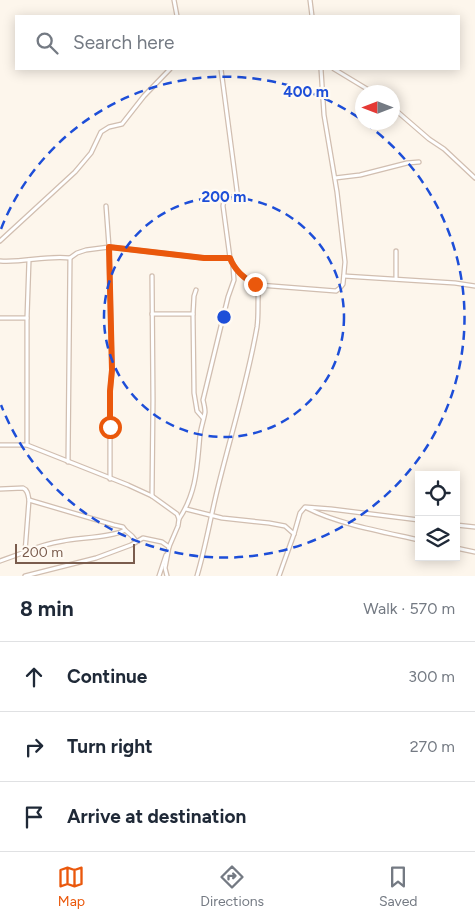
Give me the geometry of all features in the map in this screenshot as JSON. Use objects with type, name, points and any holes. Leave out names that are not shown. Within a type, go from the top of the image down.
[{"type":"street","points":[[174,0],[177,15]]},
{"type":"street","points":[[310,0],[312,15]]},
{"type":"street","points":[[0,241],[75,172],[91,153],[101,132],[109,127],[122,124],[144,96],[169,70]]},
{"type":"street","points":[[159,576],[179,519],[192,495],[205,411],[203,400],[228,297],[234,280],[223,206],[224,200],[237,195],[221,70]]},
{"type":"street","points":[[233,266],[250,282],[259,285],[336,291],[341,287],[345,262],[340,212],[324,114],[321,70]]},
{"type":"street","points":[[336,70],[360,85]]},
{"type":"street","points":[[400,113],[444,149],[475,178]]},
{"type":"street","points":[[335,178],[360,175],[407,163],[419,162]]},
{"type":"street","points":[[106,206],[112,370],[110,391],[110,479]]},
{"type":"street","points":[[0,261],[70,258],[86,250],[109,247],[204,258],[230,258]]},
{"type":"street","points":[[396,251],[396,278]]},
{"type":"street","points":[[68,462],[70,258]]},
{"type":"street","points":[[27,445],[26,318],[29,260]]},
{"type":"street","points":[[152,276],[152,496]]},
{"type":"street","points":[[344,276],[396,278],[475,286]]},
{"type":"street","points":[[197,576],[257,324],[259,285]]},
{"type":"street","points":[[196,290],[193,314],[194,393],[196,411],[203,418]]},
{"type":"street","points":[[152,314],[193,314]]},
{"type":"street","points":[[0,318],[26,318]]},
{"type":"street","points":[[0,445],[27,445],[152,496],[177,514],[179,519]]},
{"type":"street","points":[[0,489],[23,488],[28,493],[25,552]]},
{"type":"street","points":[[29,500],[123,528],[136,542]]},
{"type":"street","points":[[305,507],[415,520]]},
{"type":"street","points":[[279,576],[300,513],[305,507]]},
{"type":"street","points":[[305,507],[324,516],[415,539]]},
{"type":"street","points":[[186,508],[222,518],[285,526],[294,534]]},
{"type":"street","points":[[460,525],[475,527]]},
{"type":"street","points":[[0,561],[40,546],[125,530]]},
{"type":"street","points":[[25,576],[96,558],[143,538],[162,542],[169,547]]},
{"type":"street","points":[[167,576],[165,568],[169,547]]},
{"type":"street","points":[[460,549],[475,552]]},
{"type":"route","points":[[110,427],[112,370],[109,247],[204,258],[230,258],[237,271],[255,284]]}]
